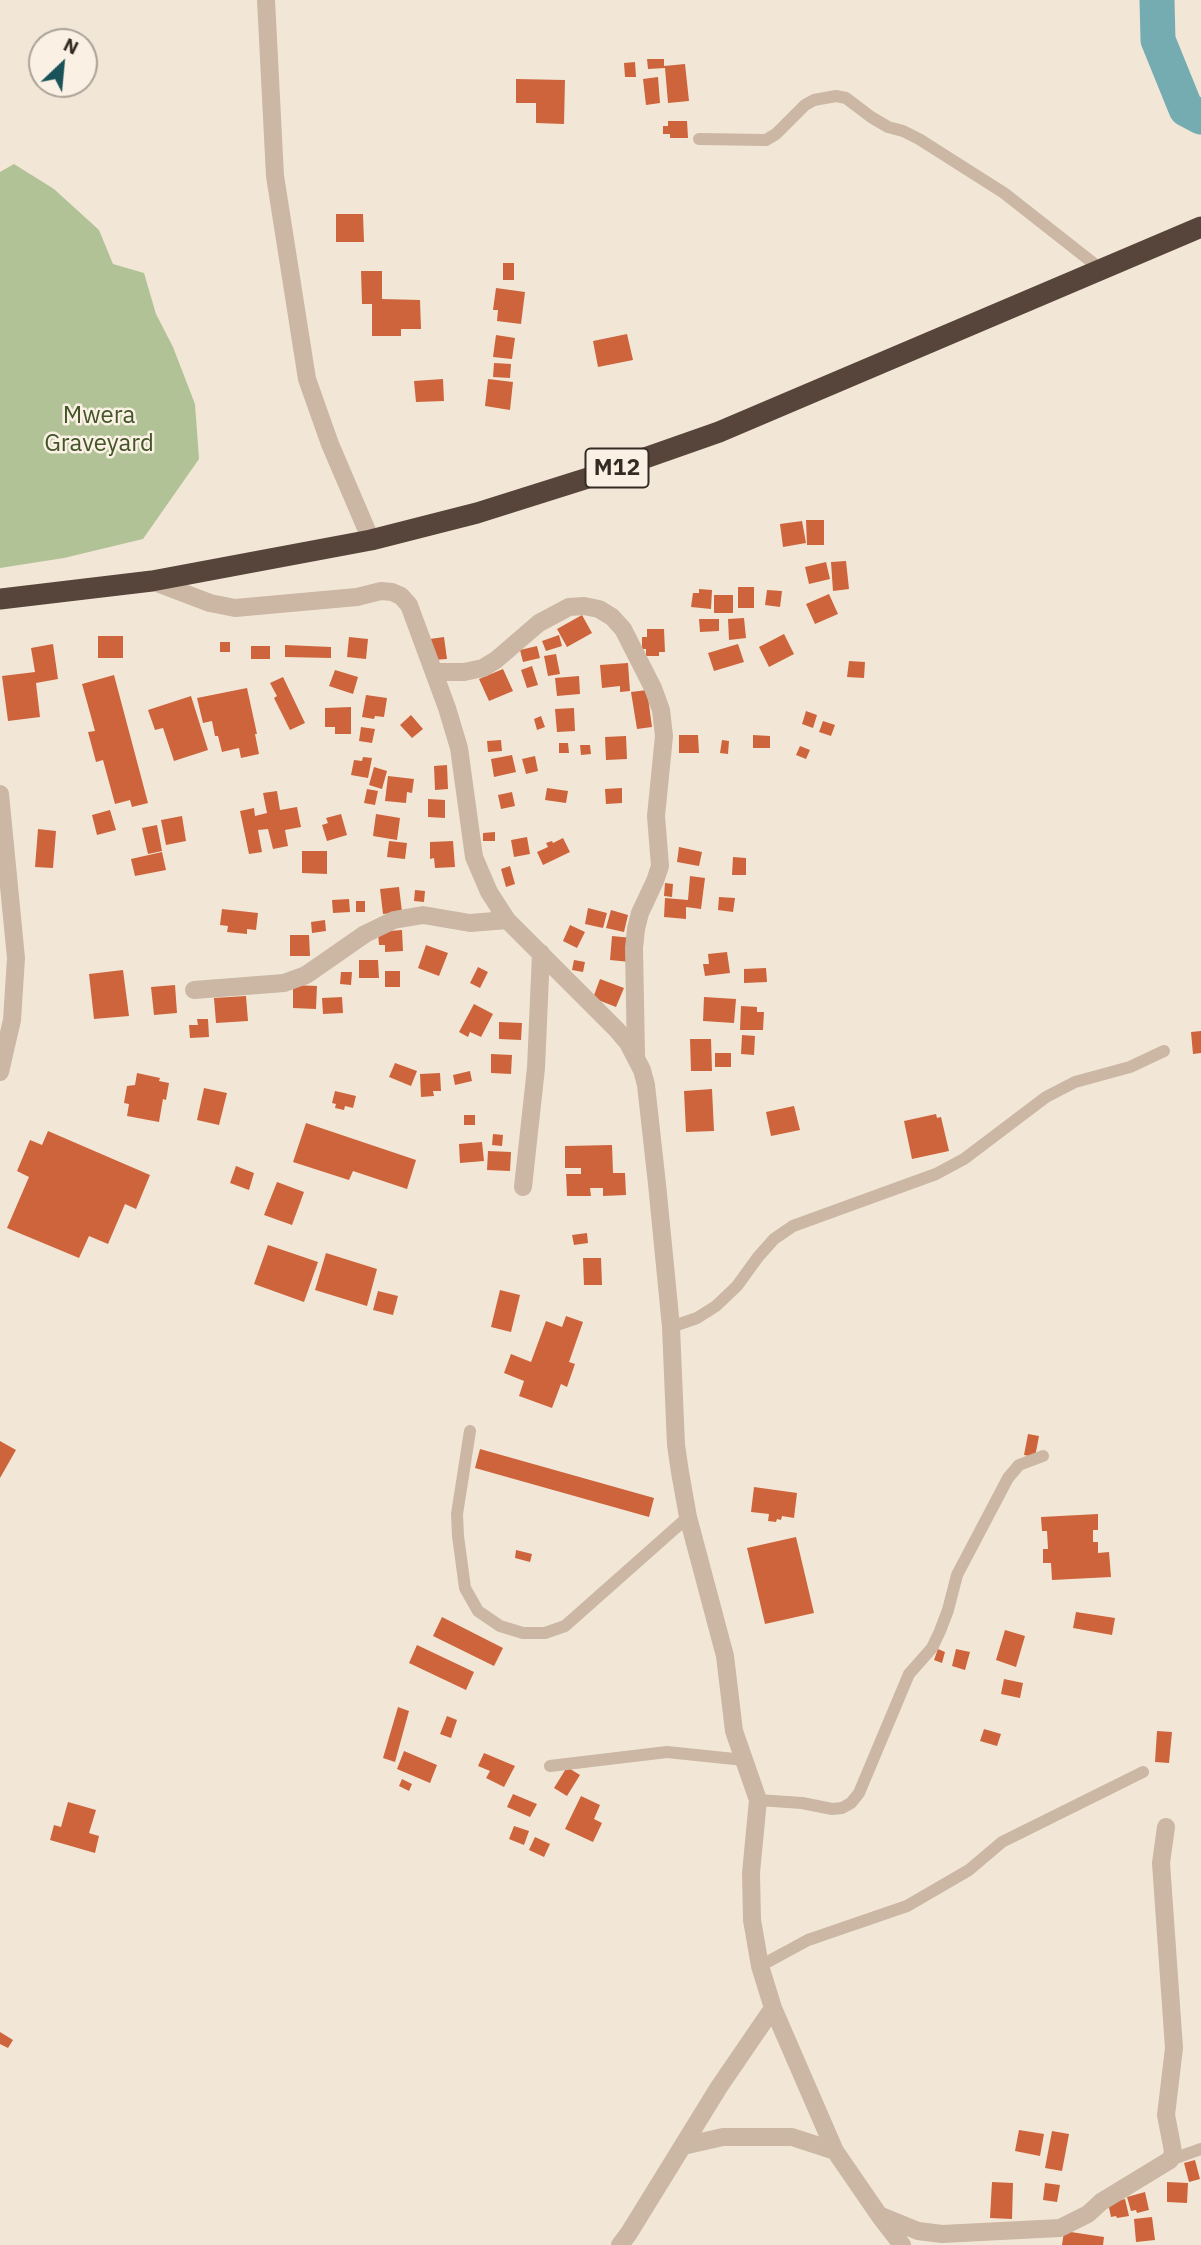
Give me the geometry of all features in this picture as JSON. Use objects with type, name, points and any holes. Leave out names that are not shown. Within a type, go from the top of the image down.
[{"type":"highway","name":"M12","points":[[0,599],[152,581],[371,540],[477,513],[719,432],[1201,227]]},
{"type":"street","points":[[266,0],[275,176],[307,379],[330,444],[371,540]]},
{"type":"street","points":[[152,581],[210,603],[235,608],[357,597],[381,591],[401,596],[409,605],[435,673],[459,748],[474,857],[489,892],[507,920],[617,1030],[636,1058],[646,1085],[671,1326],[676,1445],[688,1517],[725,1656],[734,1731],[758,1800],[751,1873],[752,1920],[760,1966],[773,2008],[835,2151],[902,2245]]},
{"type":"street","points":[[435,673],[482,668],[496,660],[539,623],[569,607],[599,609],[612,617],[623,629],[653,688],[661,710],[664,736],[656,816],[660,866],[640,913],[635,938],[636,1058]]},
{"type":"street","points":[[0,794],[16,958],[12,1020],[0,1072]]},
{"type":"street","points":[[194,990],[284,983],[306,975],[365,934],[394,920],[423,915],[470,923],[507,920]]},
{"type":"street","points":[[523,1186],[536,1068],[541,953]]},
{"type":"street","points":[[879,2215],[918,2231],[942,2234],[1060,2228],[1088,2214],[1101,2202],[1170,2160],[1172,2146],[1166,2115],[1174,2048],[1161,1863],[1166,1828]]},
{"type":"street","points":[[620,2245],[719,2087],[773,2008]]},
{"type":"street","points":[[683,2146],[723,2137],[792,2137],[835,2151]]},
{"type":"street","points":[[1054,2245],[1060,2228]]},
{"type":"lane","points":[[699,139],[766,140],[814,100],[836,96],[846,98],[871,117],[919,139],[1004,193],[1102,270]]},
{"type":"lane","points":[[671,1326],[697,1318],[716,1306],[737,1286],[758,1256],[793,1226],[936,1174],[964,1159],[1046,1097],[1075,1082],[1130,1067],[1164,1051]]},
{"type":"lane","points":[[470,1431],[457,1514],[457,1536],[465,1588],[478,1611],[500,1626],[523,1633],[545,1633],[565,1626],[688,1517]]},
{"type":"lane","points":[[758,1800],[802,1802],[832,1809],[851,1803],[859,1793],[909,1674],[932,1648],[948,1610],[957,1575],[1007,1478],[1019,1465],[1043,1456]]},
{"type":"lane","points":[[550,1766],[650,1752],[744,1760]]},
{"type":"lane","points":[[760,1966],[808,1940],[907,1906],[969,1870],[1002,1842],[1143,1772]]},
{"type":"lane","points":[[1170,2160],[1201,2149]]},
{"type":"green space","name":"Mwera Graveyard","points":[[14,164],[54,189],[99,230],[113,264],[144,273],[156,314],[173,347],[195,404],[199,459],[143,539],[64,558],[0,568],[0,172]]},
{"type":"building","points":[[647,59],[664,59],[664,66],[685,64],[689,101],[668,103],[665,68],[648,69]]},
{"type":"building","points":[[635,62],[636,77],[625,77],[624,63]]},
{"type":"building","points":[[658,77],[660,103],[646,105],[643,79]]},
{"type":"building","points":[[516,79],[565,80],[564,124],[536,123],[536,103],[516,103]]},
{"type":"building","points":[[668,121],[687,121],[688,138],[670,138],[670,134],[663,134],[663,126],[668,126]]},
{"type":"building","points":[[336,214],[363,214],[364,242],[336,242]]},
{"type":"building","points":[[503,263],[514,263],[514,280],[503,280]]},
{"type":"building","points":[[361,271],[382,271],[382,299],[420,300],[421,329],[401,329],[401,336],[372,336],[372,304],[362,304]]},
{"type":"building","points":[[496,288],[525,292],[521,324],[497,321],[498,310],[493,310]]},
{"type":"building","points":[[627,334],[633,360],[598,367],[593,341]]},
{"type":"building","points":[[496,335],[515,338],[512,359],[493,357]]},
{"type":"building","points":[[494,363],[511,364],[510,378],[493,377]]},
{"type":"building","points":[[443,379],[444,401],[416,402],[414,381]]},
{"type":"building","points":[[488,379],[513,382],[510,410],[485,406]]},
{"type":"building","points":[[806,520],[824,520],[824,545],[807,545]]},
{"type":"building","points":[[802,521],[806,543],[783,547],[780,524]]},
{"type":"building","points":[[846,561],[849,589],[833,591],[831,562]]},
{"type":"building","points":[[826,562],[830,579],[809,584],[805,567]]},
{"type":"building","points":[[738,587],[754,587],[754,608],[738,608]]},
{"type":"building","points":[[699,589],[712,590],[711,609],[691,607],[693,593],[699,593]]},
{"type":"building","points":[[767,590],[782,591],[780,607],[765,605]]},
{"type":"building","points":[[829,594],[838,614],[815,624],[806,604]]},
{"type":"building","points":[[714,595],[733,595],[733,613],[714,613]]},
{"type":"building","points":[[582,615],[592,633],[567,647],[557,629]]},
{"type":"building","points":[[744,618],[746,638],[729,640],[728,619]]},
{"type":"building","points":[[699,619],[719,619],[719,631],[700,632]]},
{"type":"building","points":[[647,629],[664,629],[665,652],[659,652],[659,656],[646,656],[646,649],[642,649],[642,637],[647,637]]},
{"type":"building","points":[[784,634],[794,654],[769,667],[759,647]]},
{"type":"building","points":[[559,635],[562,646],[546,651],[542,641]]},
{"type":"building","points":[[98,636],[123,636],[123,658],[98,658]]},
{"type":"building","points":[[349,637],[368,639],[366,659],[347,657]]},
{"type":"building","points":[[444,637],[447,659],[433,660],[430,639]]},
{"type":"building","points":[[220,642],[230,642],[230,652],[220,652]]},
{"type":"building","points":[[53,644],[58,679],[36,683],[40,717],[8,721],[2,676],[35,672],[31,648]]},
{"type":"building","points":[[738,644],[744,662],[714,671],[708,653]]},
{"type":"building","points":[[285,645],[331,647],[331,658],[285,657]]},
{"type":"building","points":[[251,646],[270,646],[270,659],[251,659]]},
{"type":"building","points":[[537,646],[540,658],[523,662],[520,650]]},
{"type":"building","points":[[556,654],[560,674],[548,676],[544,656]]},
{"type":"building","points":[[849,661],[865,662],[864,678],[847,677]]},
{"type":"building","points":[[628,663],[630,691],[620,692],[620,686],[602,688],[600,665]]},
{"type":"building","points":[[532,666],[538,685],[527,688],[521,670]]},
{"type":"building","points":[[503,669],[513,691],[489,701],[479,679]]},
{"type":"building","points":[[335,670],[358,677],[353,694],[329,686]]},
{"type":"building","points":[[114,675],[148,803],[132,807],[130,800],[115,804],[103,760],[96,762],[88,732],[95,731],[82,684]]},
{"type":"building","points":[[579,676],[580,694],[557,696],[555,678]]},
{"type":"building","points":[[283,677],[305,723],[290,730],[274,698],[277,696],[270,683]]},
{"type":"building","points":[[247,688],[259,754],[241,758],[239,748],[222,752],[212,721],[203,723],[197,698]]},
{"type":"building","points":[[647,690],[652,727],[637,729],[631,692]]},
{"type":"building","points":[[366,695],[387,698],[384,717],[362,717]]},
{"type":"building","points":[[191,696],[208,750],[174,761],[163,728],[155,730],[148,710]]},
{"type":"building","points":[[351,707],[351,734],[335,734],[335,727],[325,727],[325,708]]},
{"type":"building","points":[[574,708],[575,731],[557,732],[555,709]]},
{"type":"building","points":[[806,711],[817,715],[813,728],[802,724]]},
{"type":"building","points":[[411,715],[423,729],[412,738],[400,725]]},
{"type":"building","points":[[541,716],[545,727],[537,730],[534,719]]},
{"type":"building","points":[[823,721],[835,725],[831,736],[819,732]]},
{"type":"building","points":[[361,727],[375,729],[372,743],[359,741]]},
{"type":"building","points":[[679,735],[698,735],[699,753],[679,753]]},
{"type":"building","points":[[753,735],[770,736],[770,748],[753,748]]},
{"type":"building","points":[[626,736],[627,759],[606,760],[605,737]]},
{"type":"building","points":[[501,740],[502,751],[488,752],[487,741]]},
{"type":"building","points":[[722,740],[729,741],[728,754],[720,753]]},
{"type":"building","points":[[559,743],[568,743],[569,753],[559,753]]},
{"type":"building","points":[[580,745],[590,745],[591,754],[581,755]]},
{"type":"building","points":[[800,746],[810,750],[806,759],[796,755]]},
{"type":"building","points":[[512,755],[516,772],[494,777],[491,759]]},
{"type":"building","points":[[535,756],[538,771],[526,774],[522,759]]},
{"type":"building","points":[[363,757],[372,758],[368,778],[351,775],[354,760],[362,761]]},
{"type":"building","points":[[447,765],[448,789],[435,790],[434,766]]},
{"type":"building","points":[[374,767],[387,771],[382,789],[369,785]]},
{"type":"building","points":[[388,776],[414,779],[412,793],[407,792],[406,803],[385,801]]},
{"type":"building","points":[[547,788],[568,791],[566,803],[545,800]]},
{"type":"building","points":[[622,788],[622,803],[606,804],[605,789]]},
{"type":"building","points":[[367,789],[378,791],[375,805],[364,803]]},
{"type":"building","points":[[277,791],[280,810],[297,807],[301,827],[285,830],[288,846],[273,849],[268,829],[258,830],[262,852],[249,854],[240,811],[254,808],[255,816],[267,813],[263,793]]},
{"type":"building","points":[[512,792],[515,806],[501,809],[498,795]]},
{"type":"building","points":[[428,799],[445,800],[445,818],[428,817]]},
{"type":"building","points":[[110,810],[116,830],[97,835],[92,815]]},
{"type":"building","points":[[341,814],[347,835],[327,841],[322,825],[328,823],[326,818]]},
{"type":"building","points":[[376,814],[400,818],[397,840],[373,836]]},
{"type":"building","points":[[182,816],[186,841],[166,845],[161,820]]},
{"type":"building","points":[[157,825],[162,851],[148,854],[142,828]]},
{"type":"building","points":[[38,829],[56,831],[53,868],[35,867]]},
{"type":"building","points":[[495,832],[495,841],[483,841],[483,833]]},
{"type":"building","points":[[527,837],[530,854],[514,857],[511,840]]},
{"type":"building","points":[[563,838],[570,852],[543,865],[537,852],[548,847],[546,843]]},
{"type":"building","points":[[389,841],[407,843],[405,859],[387,857]]},
{"type":"building","points":[[453,841],[455,867],[435,868],[434,858],[430,859],[430,842]]},
{"type":"building","points":[[679,847],[702,852],[699,866],[677,862]]},
{"type":"building","points":[[302,851],[327,851],[327,874],[302,873]]},
{"type":"building","points":[[162,852],[166,870],[135,876],[131,859]]},
{"type":"building","points":[[733,857],[746,858],[746,875],[732,875]]},
{"type":"building","points":[[510,866],[515,884],[506,887],[501,869]]},
{"type":"building","points":[[690,876],[705,878],[701,909],[686,907],[686,919],[664,917],[665,898],[688,900]]},
{"type":"building","points":[[665,883],[673,884],[672,897],[664,896]]},
{"type":"building","points":[[399,887],[402,912],[383,914],[380,889]]},
{"type":"building","points":[[415,890],[425,891],[424,902],[414,901]]},
{"type":"building","points":[[719,897],[735,898],[733,912],[718,910]]},
{"type":"building","points":[[349,899],[350,912],[333,913],[332,900]]},
{"type":"building","points":[[356,901],[365,901],[365,912],[356,912]]},
{"type":"building","points":[[588,908],[607,913],[603,928],[585,924]]},
{"type":"building","points":[[222,909],[258,913],[256,930],[247,929],[247,934],[227,932],[228,926],[220,925]]},
{"type":"building","points":[[611,910],[628,915],[624,932],[606,928]]},
{"type":"building","points":[[325,920],[326,931],[312,933],[311,922]]},
{"type":"building","points":[[570,925],[585,932],[577,948],[563,941]]},
{"type":"building","points":[[402,930],[403,951],[385,952],[385,945],[379,945],[378,932]]},
{"type":"building","points":[[290,935],[309,935],[310,956],[290,956]]},
{"type":"building","points":[[612,936],[632,938],[630,962],[610,960]]},
{"type":"building","points":[[426,945],[448,953],[439,976],[418,968]]},
{"type":"building","points":[[727,952],[730,973],[705,976],[703,964],[709,964],[708,954]]},
{"type":"building","points":[[359,960],[378,960],[379,978],[359,978]]},
{"type":"building","points":[[574,960],[585,962],[583,972],[572,970]]},
{"type":"building","points":[[478,967],[488,972],[480,988],[470,983]]},
{"type":"building","points":[[766,968],[767,982],[744,983],[744,969]]},
{"type":"building","points":[[123,970],[129,1016],[94,1019],[89,974]]},
{"type":"building","points":[[385,971],[400,971],[400,987],[385,987]]},
{"type":"building","points":[[341,972],[352,972],[351,985],[340,984]]},
{"type":"building","points":[[600,979],[624,988],[616,1007],[593,998]]},
{"type":"building","points":[[175,985],[177,1013],[154,1015],[151,987]]},
{"type":"building","points":[[293,985],[317,986],[316,1009],[293,1008]]},
{"type":"building","points":[[246,996],[248,1021],[216,1023],[214,998]]},
{"type":"building","points":[[342,997],[343,1013],[323,1014],[322,998]]},
{"type":"building","points":[[704,997],[736,999],[734,1023],[703,1021]]},
{"type":"building","points":[[474,1004],[493,1014],[481,1037],[470,1032],[468,1037],[459,1032]]},
{"type":"building","points":[[741,1006],[757,1007],[757,1012],[764,1012],[763,1030],[740,1030]]},
{"type":"building","points":[[197,1019],[208,1019],[209,1037],[190,1038],[189,1025],[198,1025]]},
{"type":"building","points":[[499,1022],[522,1023],[521,1040],[499,1039]]},
{"type":"building","points":[[1201,1031],[1201,1053],[1193,1054],[1191,1032]]},
{"type":"building","points":[[742,1035],[755,1036],[754,1055],[741,1054]]},
{"type":"building","points":[[690,1039],[711,1039],[712,1071],[691,1071]]},
{"type":"building","points":[[715,1053],[731,1053],[731,1067],[715,1067]]},
{"type":"building","points":[[491,1054],[512,1055],[511,1074],[491,1073]]},
{"type":"building","points":[[395,1063],[417,1071],[411,1086],[389,1077]]},
{"type":"building","points":[[470,1071],[472,1081],[455,1085],[453,1075]]},
{"type":"building","points":[[137,1073],[169,1083],[159,1122],[127,1116],[129,1104],[124,1103],[127,1086],[135,1085]]},
{"type":"building","points":[[440,1073],[441,1091],[433,1091],[434,1096],[421,1097],[420,1074]]},
{"type":"building","points":[[204,1088],[227,1093],[219,1125],[197,1120]]},
{"type":"building","points":[[712,1089],[714,1131],[686,1132],[684,1091]]},
{"type":"building","points":[[335,1091],[356,1096],[353,1108],[335,1108],[336,1104],[332,1103]]},
{"type":"building","points":[[794,1106],[800,1130],[771,1136],[766,1112]]},
{"type":"building","points":[[936,1114],[937,1118],[941,1117],[949,1151],[912,1159],[904,1121]]},
{"type":"building","points":[[464,1115],[475,1115],[475,1125],[464,1125]]},
{"type":"building","points":[[306,1123],[416,1160],[407,1189],[353,1171],[349,1180],[293,1162]]},
{"type":"building","points":[[48,1131],[150,1175],[136,1209],[125,1204],[108,1244],[89,1236],[79,1258],[7,1228],[29,1177],[17,1171],[30,1140],[42,1145]]},
{"type":"building","points":[[493,1134],[503,1135],[502,1146],[492,1145]]},
{"type":"building","points":[[482,1142],[484,1161],[460,1163],[459,1144]]},
{"type":"building","points":[[612,1145],[613,1173],[625,1173],[626,1195],[603,1196],[603,1188],[590,1188],[591,1196],[567,1196],[566,1174],[581,1174],[581,1168],[565,1168],[565,1146]]},
{"type":"building","points":[[488,1151],[511,1152],[510,1171],[487,1170]]},
{"type":"building","points":[[236,1166],[254,1173],[249,1190],[230,1183]]},
{"type":"building","points":[[277,1182],[304,1192],[292,1225],[264,1215]]},
{"type":"building","points":[[587,1233],[588,1243],[574,1245],[572,1235]]},
{"type":"building","points":[[268,1245],[318,1262],[304,1302],[254,1284]]},
{"type":"building","points":[[326,1253],[377,1269],[367,1306],[315,1290]]},
{"type":"building","points":[[583,1258],[601,1258],[602,1285],[584,1285]]},
{"type":"building","points":[[500,1290],[520,1295],[511,1332],[491,1327]]},
{"type":"building","points":[[378,1291],[398,1296],[393,1315],[373,1310]]},
{"type":"building","points":[[566,1316],[583,1322],[569,1362],[575,1364],[567,1387],[561,1384],[552,1408],[519,1396],[524,1381],[504,1373],[511,1354],[531,1362],[546,1321],[562,1327]]},
{"type":"building","points":[[1028,1434],[1039,1436],[1035,1457],[1024,1455]]},
{"type":"building","points":[[0,1441],[16,1450],[0,1478]]},
{"type":"building","points":[[480,1449],[654,1498],[649,1517],[475,1468]]},
{"type":"building","points":[[754,1487],[797,1493],[794,1518],[782,1516],[781,1520],[777,1519],[776,1522],[768,1521],[769,1514],[751,1512]]},
{"type":"building","points":[[1098,1514],[1098,1530],[1093,1530],[1093,1542],[1098,1542],[1098,1553],[1109,1552],[1111,1577],[1052,1580],[1051,1563],[1043,1563],[1043,1549],[1048,1549],[1047,1531],[1042,1531],[1041,1517]]},
{"type":"building","points":[[796,1537],[814,1613],[765,1624],[747,1548]]},
{"type":"building","points":[[516,1550],[532,1554],[530,1562],[515,1558]]},
{"type":"building","points":[[1076,1612],[1115,1618],[1112,1635],[1073,1628]]},
{"type":"building","points":[[442,1617],[503,1648],[494,1666],[433,1636]]},
{"type":"building","points":[[1005,1630],[1025,1636],[1016,1667],[996,1660]]},
{"type":"building","points":[[417,1645],[474,1672],[466,1690],[409,1663]]},
{"type":"building","points":[[938,1649],[945,1652],[942,1663],[934,1660]]},
{"type":"building","points":[[956,1649],[970,1652],[965,1670],[952,1666]]},
{"type":"building","points":[[1004,1679],[1023,1683],[1020,1698],[1001,1694]]},
{"type":"building","points":[[398,1707],[409,1711],[395,1762],[383,1758]]},
{"type":"building","points":[[447,1716],[457,1720],[451,1738],[440,1734]]},
{"type":"building","points":[[984,1729],[1001,1734],[997,1746],[980,1741]]},
{"type":"building","points":[[1157,1731],[1172,1732],[1169,1763],[1155,1762]]},
{"type":"building","points":[[404,1751],[437,1765],[430,1783],[397,1769]]},
{"type":"building","points":[[484,1753],[515,1766],[504,1787],[486,1778],[490,1771],[478,1766]]},
{"type":"building","points":[[567,1767],[580,1775],[567,1796],[554,1788]]},
{"type":"building","points":[[402,1779],[412,1784],[409,1791],[399,1786]]},
{"type":"building","points":[[513,1794],[537,1804],[530,1817],[507,1807]]},
{"type":"building","points":[[581,1796],[600,1805],[594,1819],[602,1823],[593,1842],[565,1829]]},
{"type":"building","points":[[68,1802],[96,1810],[89,1833],[99,1836],[95,1853],[50,1840],[54,1825],[61,1827]]},
{"type":"building","points":[[514,1826],[529,1831],[524,1845],[509,1839]]},
{"type":"building","points":[[535,1837],[550,1844],[544,1857],[529,1850]]},
{"type":"building","points":[[0,2032],[13,2040],[8,2048],[0,2044]]},
{"type":"building","points":[[1019,2130],[1044,2134],[1040,2156],[1015,2151]]},
{"type":"building","points":[[1052,2131],[1069,2134],[1062,2171],[1045,2168]]},
{"type":"building","points":[[1195,2160],[1200,2179],[1189,2182],[1184,2163]]},
{"type":"building","points":[[992,2182],[1013,2183],[1012,2219],[990,2218]]},
{"type":"building","points":[[1167,2182],[1188,2183],[1187,2203],[1167,2202]]},
{"type":"building","points":[[1045,2183],[1060,2185],[1057,2202],[1043,2200]]},
{"type":"building","points":[[1145,2192],[1149,2210],[1137,2213],[1136,2210],[1131,2211],[1127,2197]]},
{"type":"building","points":[[1125,2199],[1129,2216],[1111,2217],[1108,2203]]},
{"type":"building","points":[[1152,2217],[1155,2240],[1136,2242],[1134,2219]]},
{"type":"building","points":[[1064,2231],[1104,2237],[1103,2245],[1062,2245]]},
{"type":"waterway","points":[[1157,0],[1158,40],[1186,109],[1201,117]]}]
